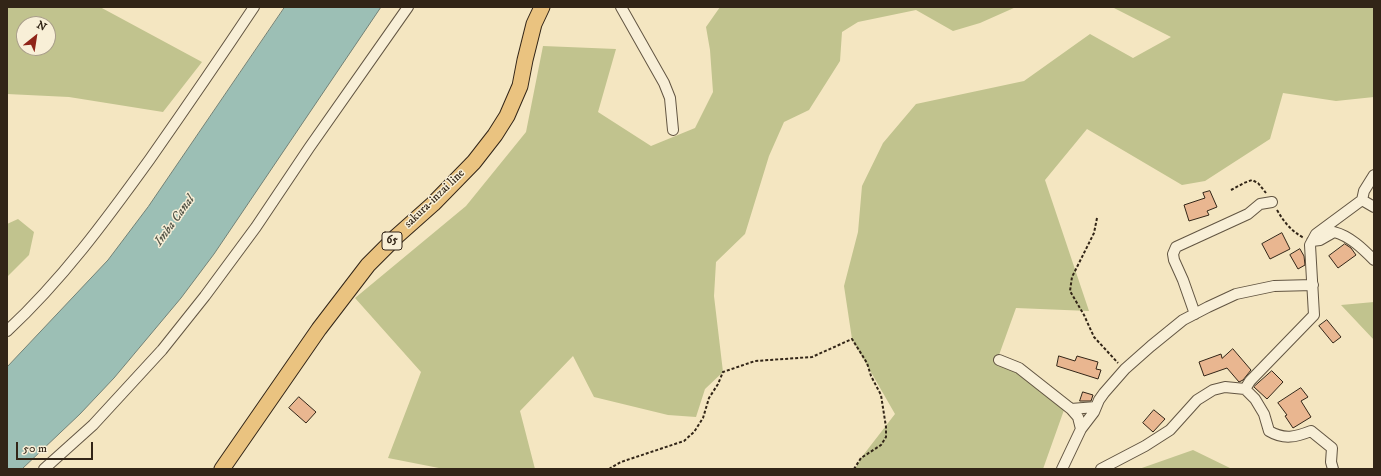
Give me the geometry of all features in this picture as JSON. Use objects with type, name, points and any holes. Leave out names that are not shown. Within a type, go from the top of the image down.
[{"type":"main road","name":"sakura-inzai line","points":[[222,469],[319,329],[368,265],[397,236],[433,204],[474,162],[495,135],[507,116],[520,86],[534,24],[542,7]]},
{"type":"street","points":[[7,331],[54,284],[95,234],[177,121],[254,7]]},
{"type":"street","points":[[44,469],[99,419],[162,350],[206,296],[256,227],[408,7]]},
{"type":"street","points":[[621,7],[664,83],[670,98],[673,130]]},
{"type":"street","points":[[1245,389],[1314,315],[1310,245],[1316,234],[1362,200],[1364,191],[1374,175]]},
{"type":"street","points":[[1362,200],[1374,207]]},
{"type":"street","points":[[1195,314],[1184,280],[1174,260],[1173,254],[1176,247],[1248,214],[1260,204],[1272,202]]},
{"type":"street","points":[[1312,241],[1320,240],[1334,232],[1341,234],[1362,248],[1374,260]]},
{"type":"street","points":[[1062,469],[1081,429],[1094,412],[1099,400],[1125,369],[1183,320],[1236,294],[1274,286],[1313,286]]},
{"type":"street","points":[[999,360],[1019,368],[1071,409],[1078,417],[1081,429]]},
{"type":"street","points":[[1101,469],[1145,446],[1170,430],[1197,400],[1213,390],[1225,386],[1245,389],[1255,399],[1264,414],[1269,431],[1278,436],[1297,437],[1311,431],[1332,448],[1331,462],[1333,469]]},
{"type":"street","points":[[1071,409],[1096,407]]},
{"type":"path","points":[[1097,218],[1094,233],[1072,277],[1070,291],[1084,315],[1094,337],[1118,363],[1115,369]]},
{"type":"path","points":[[609,469],[621,462],[684,441],[694,432],[703,418],[709,398],[718,384],[723,372],[755,361],[812,358],[852,339],[867,363],[871,376],[881,395],[886,427],[886,437],[881,445],[861,458],[854,469]]},
{"type":"green space","points":[[7,7],[100,7],[202,62],[163,112],[69,97],[7,94]]},
{"type":"green space","points":[[720,7],[1016,7],[980,23],[953,31],[916,10],[858,22],[842,32],[840,61],[809,110],[784,122],[769,156],[745,234],[716,262],[714,296],[723,372],[705,389],[696,417],[668,415],[594,397],[573,356],[520,411],[535,469],[444,469],[388,458],[421,372],[355,298],[466,206],[526,132],[543,46],[616,49],[598,112],[651,146],[695,128],[713,92],[710,50],[706,27]]},
{"type":"green space","points":[[1114,7],[1374,7],[1374,97],[1336,101],[1283,93],[1270,139],[1205,181],[1182,185],[1087,129],[1045,180],[1089,311],[1016,308],[999,355],[1064,410],[1043,469],[855,469],[861,458],[895,414],[852,339],[844,286],[858,232],[862,186],[883,143],[916,104],[1024,81],[1090,34],[1133,58],[1171,37]]},
{"type":"green space","points":[[18,219],[34,232],[29,255],[7,277],[7,224]]},
{"type":"green space","points":[[1374,302],[1374,340],[1341,305]]},
{"type":"green space","points":[[1193,450],[1232,469],[1139,469]]},
{"type":"water","name":"Imba Canal","points":[[285,7],[381,7],[214,254],[181,298],[114,378],[80,414],[22,469],[7,469],[7,367],[108,260],[148,207]]},
{"type":"building","points":[[1210,191],[1217,207],[1207,211],[1209,215],[1189,221],[1184,205],[1205,198],[1203,193]]},
{"type":"building","points":[[1282,233],[1290,249],[1270,259],[1262,244]]},
{"type":"building","points":[[1345,244],[1351,248],[1356,255],[1338,268],[1329,256]]},
{"type":"building","points":[[1300,249],[1304,256],[1305,265],[1298,269],[1290,255]]},
{"type":"building","points":[[1327,320],[1341,337],[1333,343],[1319,326]]},
{"type":"building","points":[[1233,349],[1251,370],[1243,380],[1239,382],[1227,368],[1204,376],[1199,362],[1221,354],[1222,358]]},
{"type":"building","points":[[1059,356],[1075,361],[1077,356],[1098,362],[1096,369],[1101,370],[1098,379],[1057,366]]},
{"type":"building","points":[[1272,371],[1283,382],[1267,399],[1254,387]]},
{"type":"building","points":[[1301,388],[1308,397],[1301,401],[1311,417],[1293,428],[1285,416],[1287,415],[1278,403]]},
{"type":"building","points":[[1083,392],[1093,395],[1091,401],[1080,401]]},
{"type":"building","points":[[299,397],[316,412],[306,423],[289,408]]},
{"type":"building","points":[[1154,410],[1165,419],[1153,432],[1143,423]]}]
